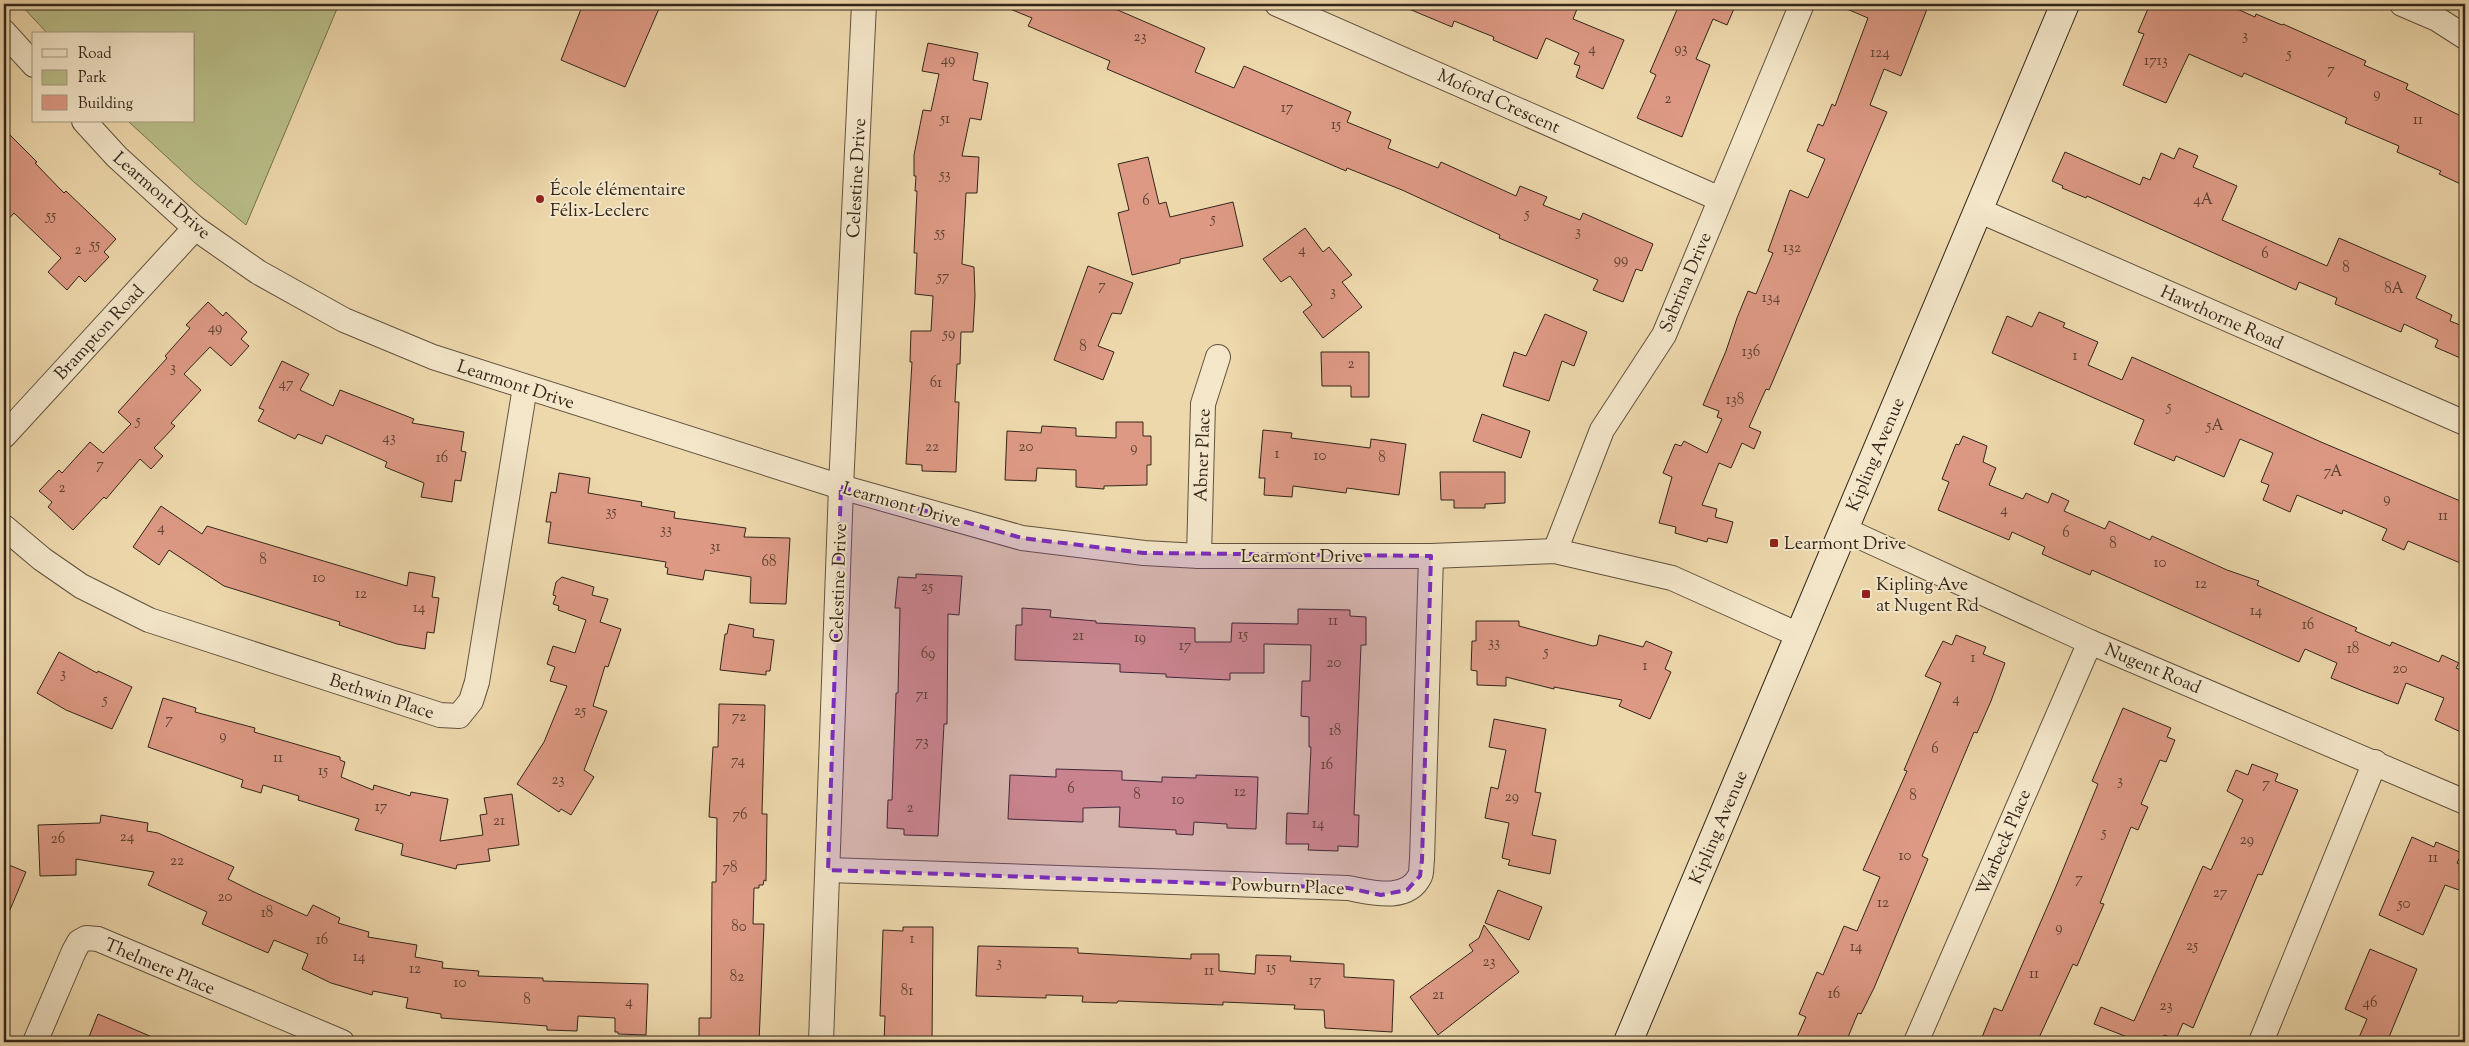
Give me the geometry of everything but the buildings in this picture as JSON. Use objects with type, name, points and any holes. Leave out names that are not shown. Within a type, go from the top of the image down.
[{"type":"main road","name":"Kipling Avenue","points":[[1628,1042],[2065,4]]},
{"type":"street","name":"Celestine Drive","points":[[820,1042],[841,487],[864,4]]},
{"type":"street","name":"Moford Crescent","points":[[1277,4],[1309,10],[1720,199]]},
{"type":"street","name":"Sabrina Drive","points":[[1555,551],[1602,430],[1664,334],[1802,4]]},
{"type":"street","points":[[2402,4],[2437,19],[2465,37]]},
{"type":"street","points":[[4,32],[32,63]]},
{"type":"street","name":"Learmont Drive","points":[[85,122],[116,157],[195,228],[258,272],[344,320],[433,357],[841,487],[1022,538],[1144,553],[1199,556],[1430,556],[1555,551],[1672,578],[1799,635]]},
{"type":"street","name":"Hawthorne Road","points":[[1978,210],[2465,424]]},
{"type":"street","name":"Brampton Road","points":[[4,436],[195,228]]},
{"type":"street","name":"Abner Place","points":[[1199,556],[1203,404],[1218,357]]},
{"type":"street","name":"Bethwin Place","points":[[4,527],[42,559],[81,586],[149,620],[440,714],[459,716],[471,702],[477,682],[526,387]]},
{"type":"street","name":"Nugent Road","points":[[1843,529],[2090,642],[2376,762],[2465,802]]},
{"type":"street","name":"Powburn Place","points":[[828,870],[1348,888],[1381,895],[1407,890],[1420,876],[1422,860],[1430,556]]},
{"type":"street","name":"Warbeck Place","points":[[1916,1042],[2090,642]]},
{"type":"street","points":[[2260,1042],[2376,762]]},
{"type":"street","name":"Thelmere Place","points":[[35,1042],[74,951],[79,942],[86,938],[98,939],[109,943],[342,1042]]},
{"type":"highlighted area","points":[[841,487],[1022,538],[1144,553],[1431,556],[1422,860],[1420,876],[1407,890],[1381,895],[1348,888],[828,870]]},
{"type":"green space","points":[[20,4],[339,4],[246,225],[195,183],[129,122],[195,122],[195,32],[46,32]]},
{"type":"place","name":"École élémentaire Félix-Leclerc","points":[[540,199]]},
{"type":"place","name":"Learmont Drive","points":[[1774,543]]},
{"type":"place","name":"Kipling Ave at Nugent Rd","points":[[1866,594]]}]
